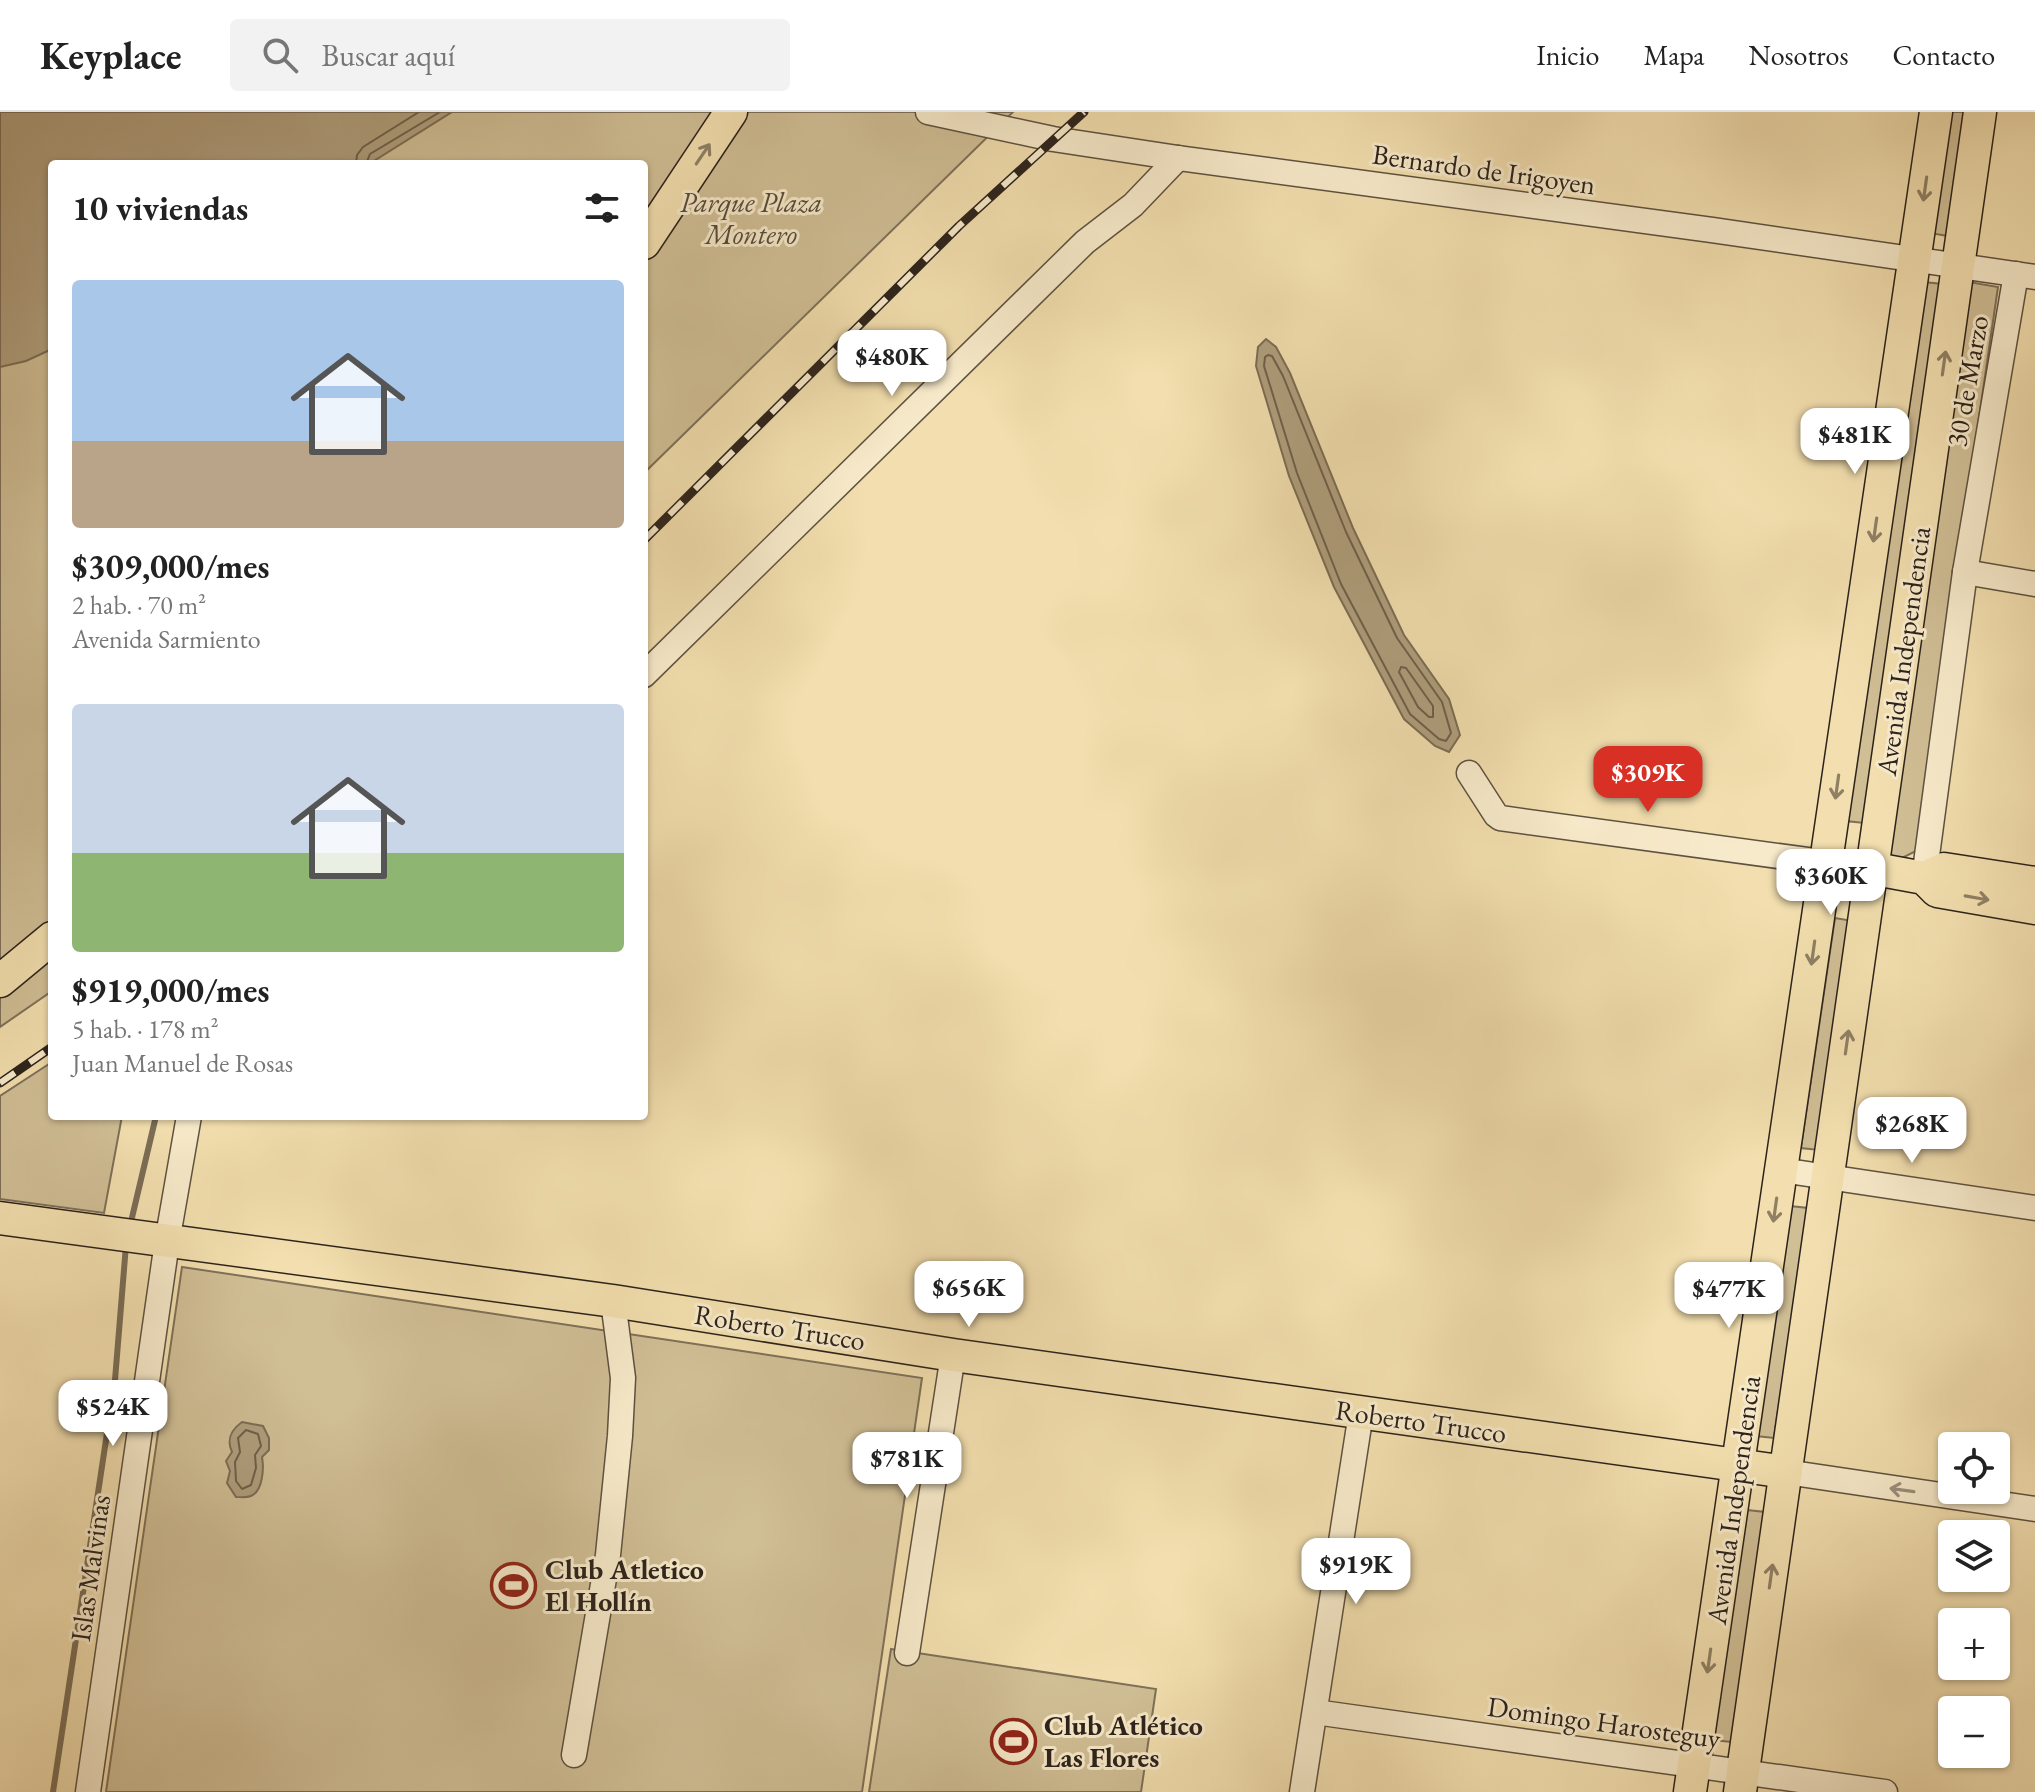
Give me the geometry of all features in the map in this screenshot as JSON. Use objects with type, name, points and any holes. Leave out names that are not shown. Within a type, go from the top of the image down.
[{"type":"main road","points":[[648,237],[731,112]]},
{"type":"main road","name":"Avenida Independencia","points":[[1692,1778],[1936,112]]},
{"type":"main road","name":"Avenida Independencia","points":[[1741,1782],[1980,112]]},
{"type":"main road","points":[[1850,839],[1864,843],[1873,869],[1863,887],[1848,892],[1834,887],[1825,862],[1837,841],[1850,839]]},
{"type":"main road","points":[[1873,869],[1924,878],[1944,869],[2035,883]]},
{"type":"main road","points":[[1924,878],[1937,891],[2035,908]]},
{"type":"main road","points":[[0,981],[48,941]]},
{"type":"main road","name":"Roberto Trucco","points":[[0,1218],[613,1301],[953,1355],[1786,1472]]},
{"type":"street","name":"Bernardo de Irigoyen","points":[[928,112],[1053,139],[1178,158],[1696,227],[2026,276]]},
{"type":"street","points":[[648,671],[1085,242],[1133,205],[1178,158]]},
{"type":"street","name":"30 de Marzo","points":[[1924,878],[1965,572],[2026,276]]},
{"type":"street","points":[[1965,572],[2035,584]]},
{"type":"street","points":[[1469,773],[1500,818],[1825,862]]},
{"type":"street","name":"Islas Malvinas","points":[[88,1792],[156,1240],[188,1120]]},
{"type":"street","points":[[1781,1170],[2035,1208]]},
{"type":"street","points":[[574,1755],[608,1555],[620,1436],[623,1378],[613,1301]]},
{"type":"street","points":[[907,1653],[953,1355]]},
{"type":"street","points":[[1302,1792],[1361,1413]]},
{"type":"street","points":[[1786,1472],[2035,1509]]},
{"type":"street","name":"Domingo Harosteguy","points":[[1315,1712],[1692,1778],[1885,1792]]},
{"type":"green space","name":"Parque Plaza Montero","points":[[0,112],[1013,112],[648,469],[648,160],[48,160],[48,994],[0,1027]]},
{"type":"green space","points":[[1948,112],[1966,112],[1948,236],[1930,233]]},
{"type":"green space","points":[[1963,281],[1998,287],[1916,851],[1900,859],[1884,857]]},
{"type":"green space","points":[[1924,282],[1942,284],[1864,823],[1846,821]]},
{"type":"green space","points":[[1835,918],[1853,921],[1819,1150],[1801,1148]]},
{"type":"green space","points":[[48,1065],[48,1120],[121,1120],[104,1213],[0,1199],[0,1096]]},
{"type":"green space","points":[[1790,1206],[1808,1208],[1774,1438],[1756,1436]]},
{"type":"green space","name":"Club Atletico El Hollín","points":[[182,1267],[922,1378],[862,1792],[106,1792]]},
{"type":"green space","points":[[1747,1510],[1765,1512],[1731,1742],[1713,1740]]},
{"type":"green space","name":"Club Atlético Las Flores","points":[[891,1649],[1156,1689],[1141,1792],[869,1792]]},
{"type":"water","points":[[0,112],[452,112],[375,160],[48,160],[48,351],[26,361],[0,367]]},
{"type":"water","points":[[1266,339],[1276,347],[1290,373],[1353,528],[1404,635],[1449,699],[1460,735],[1449,752],[1435,746],[1404,719],[1334,587],[1289,476],[1256,366],[1258,347]]},
{"type":"water","points":[[242,1422],[263,1426],[269,1438],[269,1450],[262,1457],[263,1473],[258,1489],[251,1496],[236,1497],[227,1483],[230,1471],[226,1461],[232,1452],[229,1443],[231,1435]]},
{"type":"waterway","points":[[130,1226],[155,1120]]},
{"type":"waterway","points":[[53,1792],[115,1380],[126,1245]]},
{"type":"railway","points":[[648,536],[959,226],[1084,112]]},
{"type":"railway","points":[[0,1083],[48,1050]]},
{"type":"place","name":"Club Atletico El Hollín","points":[[514,1585]]},
{"type":"place","name":"Club Atlético Las Flores","points":[[1013,1741]]}]
